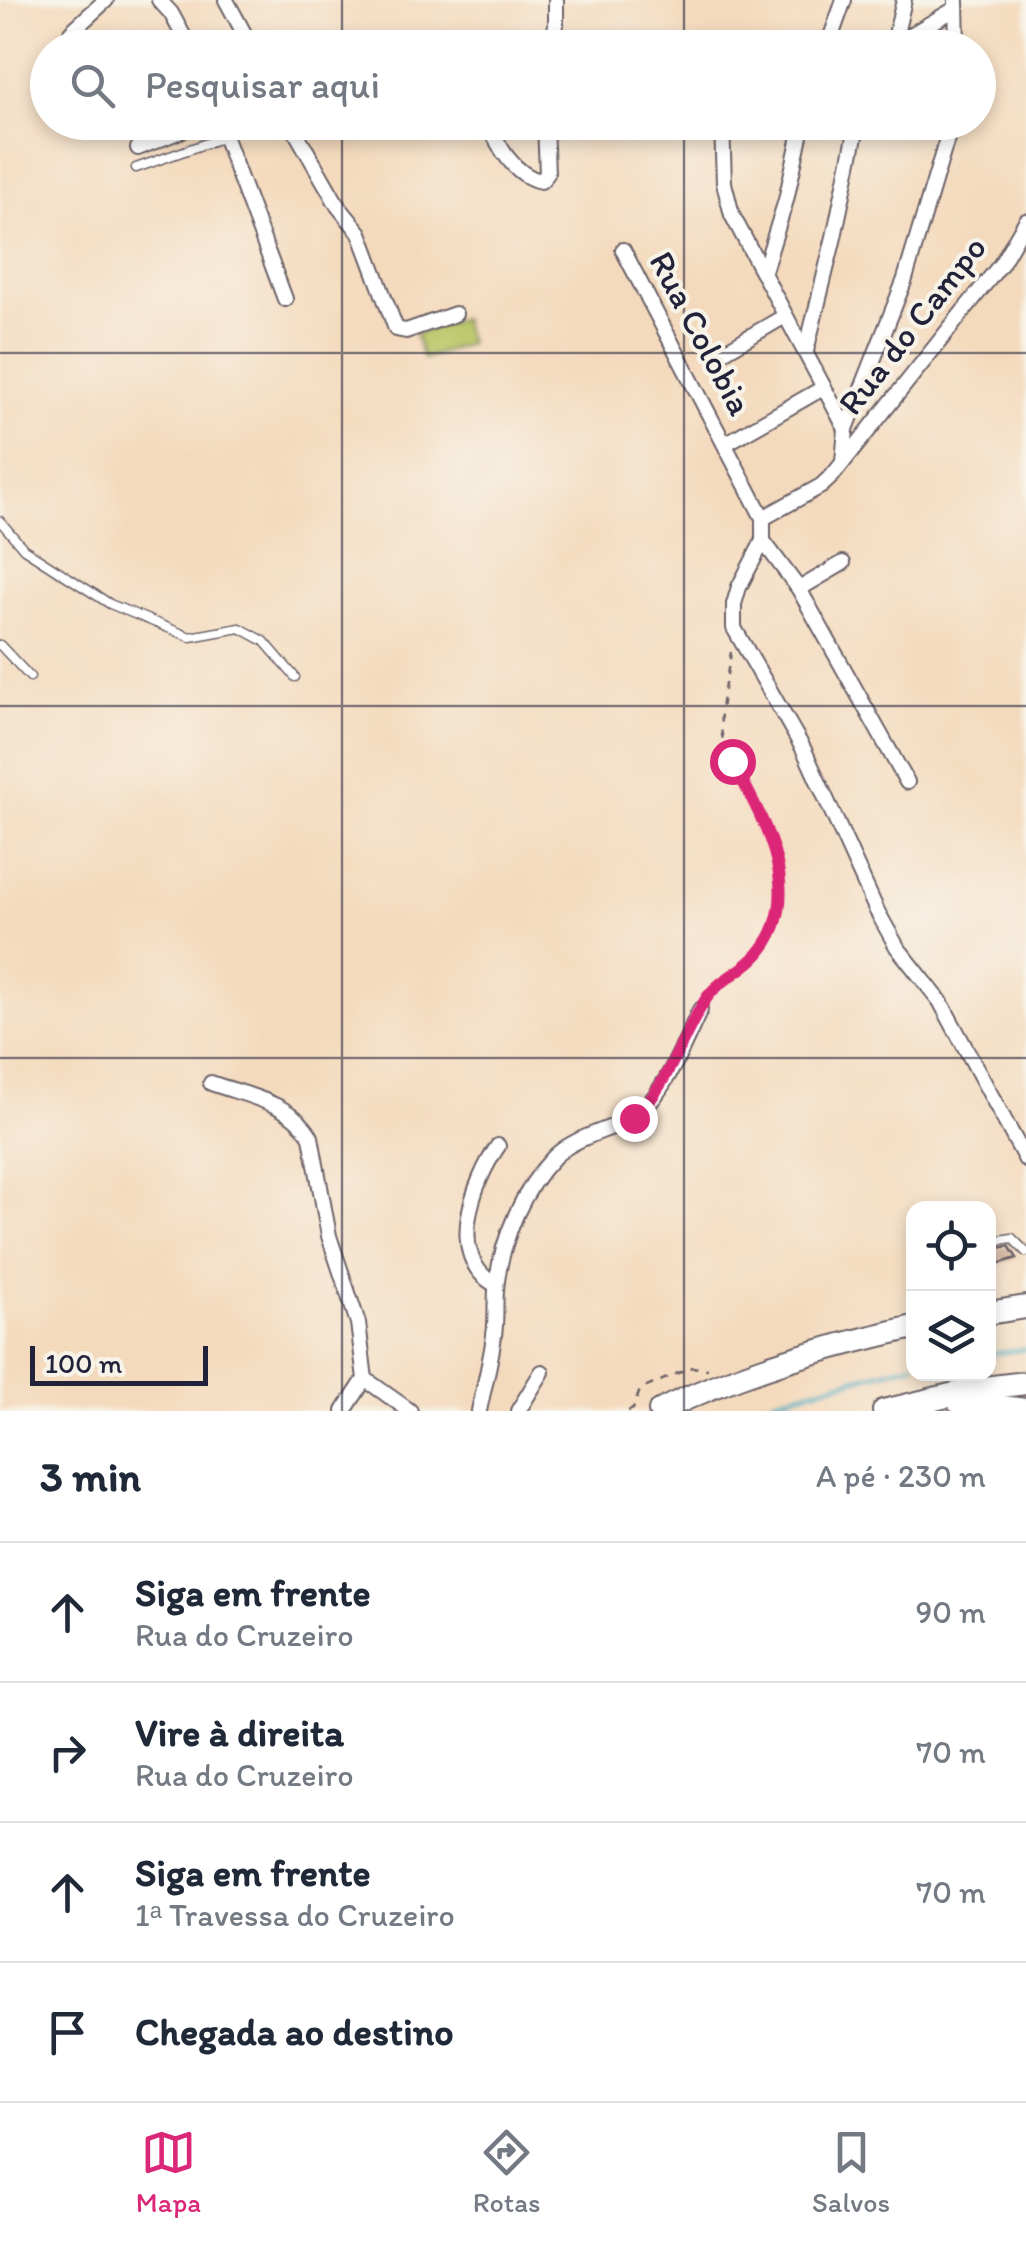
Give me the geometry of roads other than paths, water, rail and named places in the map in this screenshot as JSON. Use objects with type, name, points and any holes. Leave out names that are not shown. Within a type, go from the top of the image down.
[{"type":"main road","points":[[996,1312],[1026,1307]]},
{"type":"main road","points":[[660,1411],[770,1366],[906,1329]]},
{"type":"main road","points":[[884,1411],[1026,1382]]},
{"type":"main road","points":[[911,1404],[958,1402],[1026,1410]]},
{"type":"street","points":[[73,30],[106,0]]},
{"type":"street","points":[[159,0],[181,30]]},
{"type":"street","points":[[226,0],[242,30]]},
{"type":"street","points":[[554,30],[556,0]]},
{"type":"street","points":[[833,30],[844,0]]},
{"type":"street","points":[[898,30],[904,0]]},
{"type":"street","points":[[917,30],[956,4]]},
{"type":"street","points":[[956,4],[957,30]]},
{"type":"street","points":[[138,148],[158,140]]},
{"type":"street","points":[[226,140],[285,300]]},
{"type":"street","points":[[300,140],[338,206],[360,233],[396,329],[406,331],[455,314]]},
{"type":"street","points":[[497,140],[502,152],[527,176],[541,182],[547,174],[546,140]]},
{"type":"street","points":[[723,140],[726,198],[846,429]]},
{"type":"street","points":[[763,274],[799,140]]},
{"type":"street","points":[[806,351],[854,140]]},
{"type":"street","points":[[842,463],[846,429],[905,279],[947,140]]},
{"type":"street","name":"Rua do Campo","points":[[763,518],[821,486],[842,463],[1000,264],[1026,221]]},
{"type":"street","name":"Rua Colobia","points":[[623,250],[763,518]]},
{"type":"street","points":[[718,355],[785,316]]},
{"type":"street","points":[[725,444],[823,388]]},
{"type":"street","points":[[763,518],[763,541],[738,588],[734,628],[804,750],[877,911],[940,1002],[1026,1160]]},
{"type":"street","points":[[763,541],[799,589],[908,782]]},
{"type":"street","points":[[799,589],[843,564]]},
{"type":"street","points":[[480,1411],[494,1337],[496,1285],[509,1233],[529,1191],[558,1154],[575,1142],[634,1118],[647,1106],[700,1010]]},
{"type":"street","points":[[212,1084],[288,1112],[305,1126],[311,1137],[330,1236],[358,1323],[365,1380],[344,1411]]},
{"type":"street","points":[[496,1285],[477,1271],[468,1248],[471,1202],[485,1165],[498,1146]]},
{"type":"street","points":[[518,1411],[542,1372]]},
{"type":"street","points":[[365,1380],[409,1410]]},
{"type":"lane","points":[[136,168],[199,140]]},
{"type":"lane","points":[[0,520],[24,550],[110,604],[190,637],[240,628],[264,642],[295,676]]},
{"type":"lane","points":[[0,645],[30,677]]},
{"type":"lane","points":[[996,1241],[1012,1238],[1026,1252]]},
{"type":"waterway","points":[[996,1353],[1026,1349]]},
{"type":"waterway","points":[[746,1411],[780,1398],[906,1366]]}]
